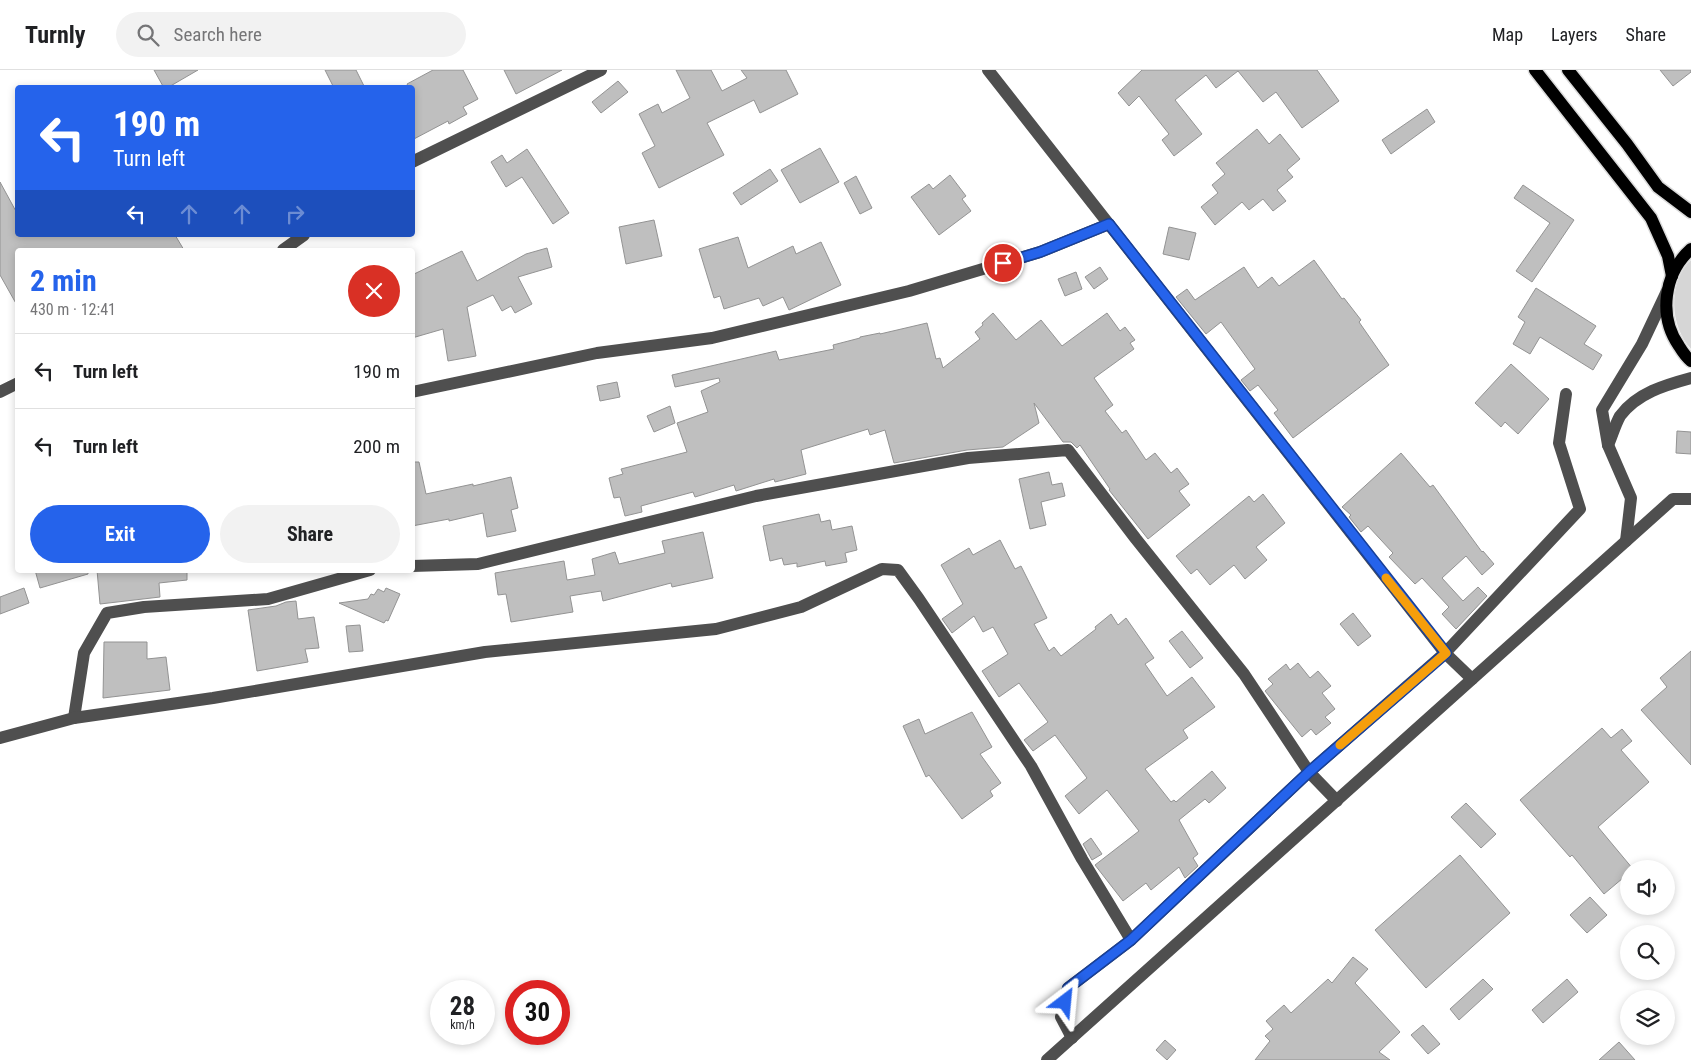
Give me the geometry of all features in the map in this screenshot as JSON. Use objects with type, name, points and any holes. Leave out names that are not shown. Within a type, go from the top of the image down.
[{"type":"main road","points":[[1535,70],[1651,218],[1668,256],[1672,276]]},
{"type":"main road","points":[[1568,70],[1627,144],[1658,187],[1691,212]]},
{"type":"main road","points":[[1691,250],[1684,256],[1672,276],[1668,290],[1666,315],[1673,338],[1691,361]]},
{"type":"street","points":[[415,161],[601,70]]},
{"type":"street","points":[[988,70],[1446,653],[1472,679]]},
{"type":"street","points":[[415,391],[598,353],[712,338],[815,314],[909,291],[1040,252],[1109,224]]},
{"type":"street","points":[[287,248],[301,237]]},
{"type":"street","points":[[1626,541],[1631,498],[1608,445],[1602,410],[1642,344],[1668,290]]},
{"type":"street","points":[[1608,445],[1620,417],[1636,400],[1659,387],[1691,378]]},
{"type":"street","points":[[0,392],[15,384]]},
{"type":"street","points":[[1072,1038],[1061,1017],[1068,988],[1131,940],[1309,772],[1446,653],[1580,509],[1559,443],[1566,394]]},
{"type":"street","points":[[415,566],[478,564],[756,496],[968,458],[1068,450],[1136,539],[1244,674],[1309,772],[1337,801]]},
{"type":"street","points":[[1047,1060],[1673,499],[1691,499]]},
{"type":"street","points":[[0,738],[74,718],[213,698],[486,652],[716,629],[801,607],[882,570],[898,570],[1031,766],[1082,859],[1131,940]]},
{"type":"street","points":[[74,718],[84,653],[108,613],[144,607],[268,599],[359,573]]},
{"type":"shaded area","points":[[1691,260],[1691,349],[1679,329],[1674,305],[1678,281],[1683,270]]},
{"type":"building","points":[[154,70],[198,70],[172,85],[162,85]]},
{"type":"building","points":[[325,70],[356,70],[364,85],[332,85]]},
{"type":"building","points":[[433,70],[463,70],[478,99],[463,107],[467,114],[449,124],[448,121],[415,138],[415,85],[407,84]]},
{"type":"building","points":[[504,70],[562,70],[516,94]]},
{"type":"building","points":[[676,70],[711,70],[722,91],[747,78],[741,70],[786,70],[798,94],[760,113],[754,100],[707,123],[724,155],[659,188],[642,153],[655,146],[639,114],[658,104],[662,113],[690,98]]},
{"type":"building","points":[[1142,70],[1317,70],[1339,101],[1302,128],[1276,92],[1263,102],[1238,71],[1216,88],[1206,75],[1175,100],[1202,134],[1174,156],[1162,140],[1169,134],[1139,96],[1129,106],[1118,93]]},
{"type":"building","points":[[1660,70],[1691,70],[1691,72],[1673,86]]},
{"type":"building","points":[[618,81],[628,92],[601,113],[592,102]]},
{"type":"building","points":[[1427,109],[1435,122],[1391,154],[1382,140]]},
{"type":"building","points":[[1257,129],[1269,144],[1280,134],[1300,159],[1287,170],[1293,177],[1277,190],[1286,201],[1273,211],[1263,199],[1249,210],[1242,202],[1215,225],[1201,207],[1218,193],[1212,185],[1225,174],[1216,163]]},
{"type":"building","points":[[820,148],[839,182],[800,203],[781,170]]},
{"type":"building","points":[[527,149],[569,213],[553,224],[522,177],[506,187],[491,162],[502,155],[507,163]]},
{"type":"building","points":[[770,169],[778,181],[741,205],[733,193]]},
{"type":"building","points":[[950,175],[966,196],[962,199],[971,211],[939,235],[911,197],[929,184],[933,189]]},
{"type":"building","points":[[856,176],[872,208],[860,214],[844,183]]},
{"type":"building","points":[[0,182],[15,210],[15,237],[176,237],[183,248],[15,248],[15,302],[0,275]]},
{"type":"building","points":[[1523,185],[1574,220],[1532,282],[1516,271],[1550,223],[1514,198]]},
{"type":"building","points":[[654,220],[662,256],[626,264],[619,227]]},
{"type":"building","points":[[1169,227],[1196,233],[1189,260],[1163,254]]},
{"type":"building","points":[[738,237],[748,268],[793,246],[796,254],[821,242],[841,285],[789,310],[783,297],[763,306],[759,298],[724,309],[720,296],[714,298],[699,249]]},
{"type":"building","points":[[547,248],[552,267],[518,277],[532,304],[515,313],[511,306],[502,311],[493,295],[467,307],[476,356],[448,361],[443,329],[415,337],[415,274],[462,251],[477,281],[526,254]]},
{"type":"building","points":[[1314,260],[1342,299],[1344,298],[1361,320],[1359,322],[1389,365],[1293,438],[1274,413],[1278,410],[1258,385],[1250,391],[1241,380],[1255,369],[1221,322],[1206,334],[1176,297],[1187,289],[1195,300],[1244,267],[1258,288],[1272,277],[1279,286]]},
{"type":"building","points":[[1100,267],[1108,279],[1094,289],[1085,277]]},
{"type":"building","points":[[1076,272],[1082,289],[1065,296],[1058,279]]},
{"type":"building","points":[[1536,288],[1596,326],[1584,344],[1602,355],[1593,370],[1540,337],[1530,354],[1513,344],[1525,322],[1518,317]]},
{"type":"building","points":[[993,313],[1016,340],[1041,320],[1062,346],[1107,313],[1120,331],[1125,327],[1135,340],[1130,343],[1134,349],[1094,378],[1113,405],[1105,411],[1122,433],[1126,430],[1146,460],[1155,453],[1171,473],[1177,468],[1189,484],[1179,491],[1190,505],[1148,539],[1109,490],[1080,445],[1077,448],[1071,442],[1063,442],[1034,403],[1039,423],[1003,447],[967,450],[894,463],[885,430],[870,435],[868,429],[801,450],[806,474],[775,482],[774,479],[736,491],[734,485],[695,497],[693,492],[641,506],[642,512],[625,516],[620,497],[614,498],[609,478],[623,474],[621,469],[687,452],[677,423],[708,412],[701,391],[720,382],[719,378],[675,387],[672,375],[776,351],[779,360],[834,349],[833,345],[860,337],[927,323],[936,359],[940,358],[943,368],[980,339],[975,332]]},
{"type":"building","points":[[1511,364],[1549,399],[1518,434],[1505,422],[1501,427],[1475,403]]},
{"type":"building","points":[[617,382],[620,397],[600,401],[597,386]]},
{"type":"building","points":[[670,406],[675,423],[654,432],[647,416]]},
{"type":"building","points":[[1677,431],[1691,432],[1691,454],[1676,453]]},
{"type":"building","points":[[1401,453],[1430,487],[1433,485],[1482,552],[1494,564],[1482,575],[1466,556],[1442,578],[1463,601],[1478,587],[1487,596],[1456,629],[1442,614],[1449,607],[1422,578],[1415,584],[1389,557],[1393,553],[1368,526],[1361,532],[1349,517],[1351,515],[1342,507]]},
{"type":"building","points":[[415,462],[419,462],[426,494],[511,477],[518,508],[511,510],[516,531],[487,537],[483,513],[449,521],[449,519],[415,525]]},
{"type":"building","points":[[1049,472],[1052,485],[1062,483],[1065,496],[1041,502],[1046,525],[1030,529],[1019,479]]},
{"type":"building","points":[[1263,494],[1285,523],[1256,547],[1267,560],[1245,579],[1234,565],[1210,585],[1197,569],[1191,574],[1176,556],[1249,496],[1254,502]]},
{"type":"building","points":[[819,514],[821,522],[830,520],[832,530],[852,526],[857,550],[845,553],[847,562],[826,566],[825,561],[797,567],[797,563],[784,565],[782,558],[770,561],[763,526]]},
{"type":"building","points":[[703,532],[713,578],[672,587],[671,583],[603,601],[601,591],[570,596],[573,612],[511,622],[506,594],[498,595],[495,573],[564,561],[567,580],[595,575],[592,559],[615,552],[619,564],[665,553],[662,541]]},
{"type":"building","points":[[1000,540],[1015,569],[1021,566],[1047,618],[1034,624],[1049,651],[1054,647],[1061,656],[1096,629],[1095,627],[1111,614],[1118,625],[1126,618],[1154,658],[1145,664],[1167,696],[1192,677],[1215,707],[1183,730],[1188,738],[1145,769],[1171,802],[1174,800],[1176,802],[1212,771],[1226,788],[1209,803],[1205,799],[1179,820],[1198,854],[1193,858],[1198,866],[1185,878],[1179,867],[1151,890],[1146,883],[1123,901],[1095,865],[1139,831],[1107,790],[1079,814],[1065,796],[1087,778],[1055,735],[1033,751],[1024,740],[1048,722],[1019,683],[999,697],[982,671],[1008,654],[993,627],[983,632],[974,616],[952,633],[942,619],[963,604],[941,565],[969,548],[973,555]]},
{"type":"building","points":[[36,573],[88,573],[88,574],[40,588]]},
{"type":"building","points":[[97,573],[187,573],[187,580],[159,583],[160,597],[100,604]]},
{"type":"building","points":[[24,588],[29,603],[0,614],[0,597]]},
{"type":"building","points":[[386,588],[400,594],[388,621],[386,620],[384,623],[339,603],[368,599],[378,589],[384,592]]},
{"type":"building","points":[[296,601],[298,619],[314,617],[319,648],[305,649],[308,662],[257,671],[248,610]]},
{"type":"building","points":[[1353,613],[1371,636],[1358,646],[1340,624]]},
{"type":"building","points":[[360,625],[363,651],[349,652],[346,626]]},
{"type":"building","points":[[1182,631],[1203,658],[1190,668],[1169,641]]},
{"type":"building","points":[[104,642],[147,642],[147,659],[166,657],[170,690],[103,698]]},
{"type":"building","points":[[1691,651],[1691,765],[1641,710],[1667,687],[1660,678]]},
{"type":"building","points":[[1298,663],[1310,678],[1318,671],[1331,686],[1322,693],[1335,709],[1325,717],[1331,723],[1316,735],[1311,729],[1302,737],[1265,691],[1273,684],[1268,679],[1286,664],[1290,670]]},
{"type":"building","points":[[972,712],[992,747],[980,754],[1001,783],[990,791],[993,796],[962,819],[929,775],[926,777],[903,726],[919,719],[925,734]]},
{"type":"building","points":[[1602,728],[1611,738],[1622,729],[1632,741],[1621,750],[1649,782],[1598,827],[1626,860],[1620,860],[1620,881],[1604,894],[1572,855],[1570,857],[1520,800]]},
{"type":"building","points":[[1466,803],[1496,834],[1481,848],[1451,817]]},
{"type":"building","points":[[1091,838],[1102,854],[1092,860],[1083,844]]},
{"type":"building","points":[[1460,855],[1510,913],[1426,988],[1375,930]]},
{"type":"building","points":[[1590,897],[1607,915],[1587,933],[1570,915]]},
{"type":"building","points":[[1353,957],[1368,969],[1355,983],[1400,1032],[1379,1052],[1390,1060],[1255,1060],[1270,1041],[1265,1036],[1273,1029],[1266,1021],[1284,1005],[1291,1013],[1328,979],[1332,983]]},
{"type":"building","points":[[1483,979],[1493,989],[1459,1020],[1450,1009]]},
{"type":"building","points":[[1567,979],[1578,992],[1543,1023],[1532,1010]]},
{"type":"building","points":[[1423,1025],[1440,1044],[1428,1054],[1411,1035]]},
{"type":"building","points":[[1165,1040],[1176,1050],[1167,1060],[1156,1050]]},
{"type":"building","points":[[1619,1042],[1635,1060],[1599,1060]]},
{"type":"slow traffic","points":[[1340,745],[1446,653],[1386,578]]},
{"type":"route","points":[[1003,263],[1040,252],[1109,224],[1446,653],[1309,772],[1131,940],[1068,988],[1065,1002]]}]
